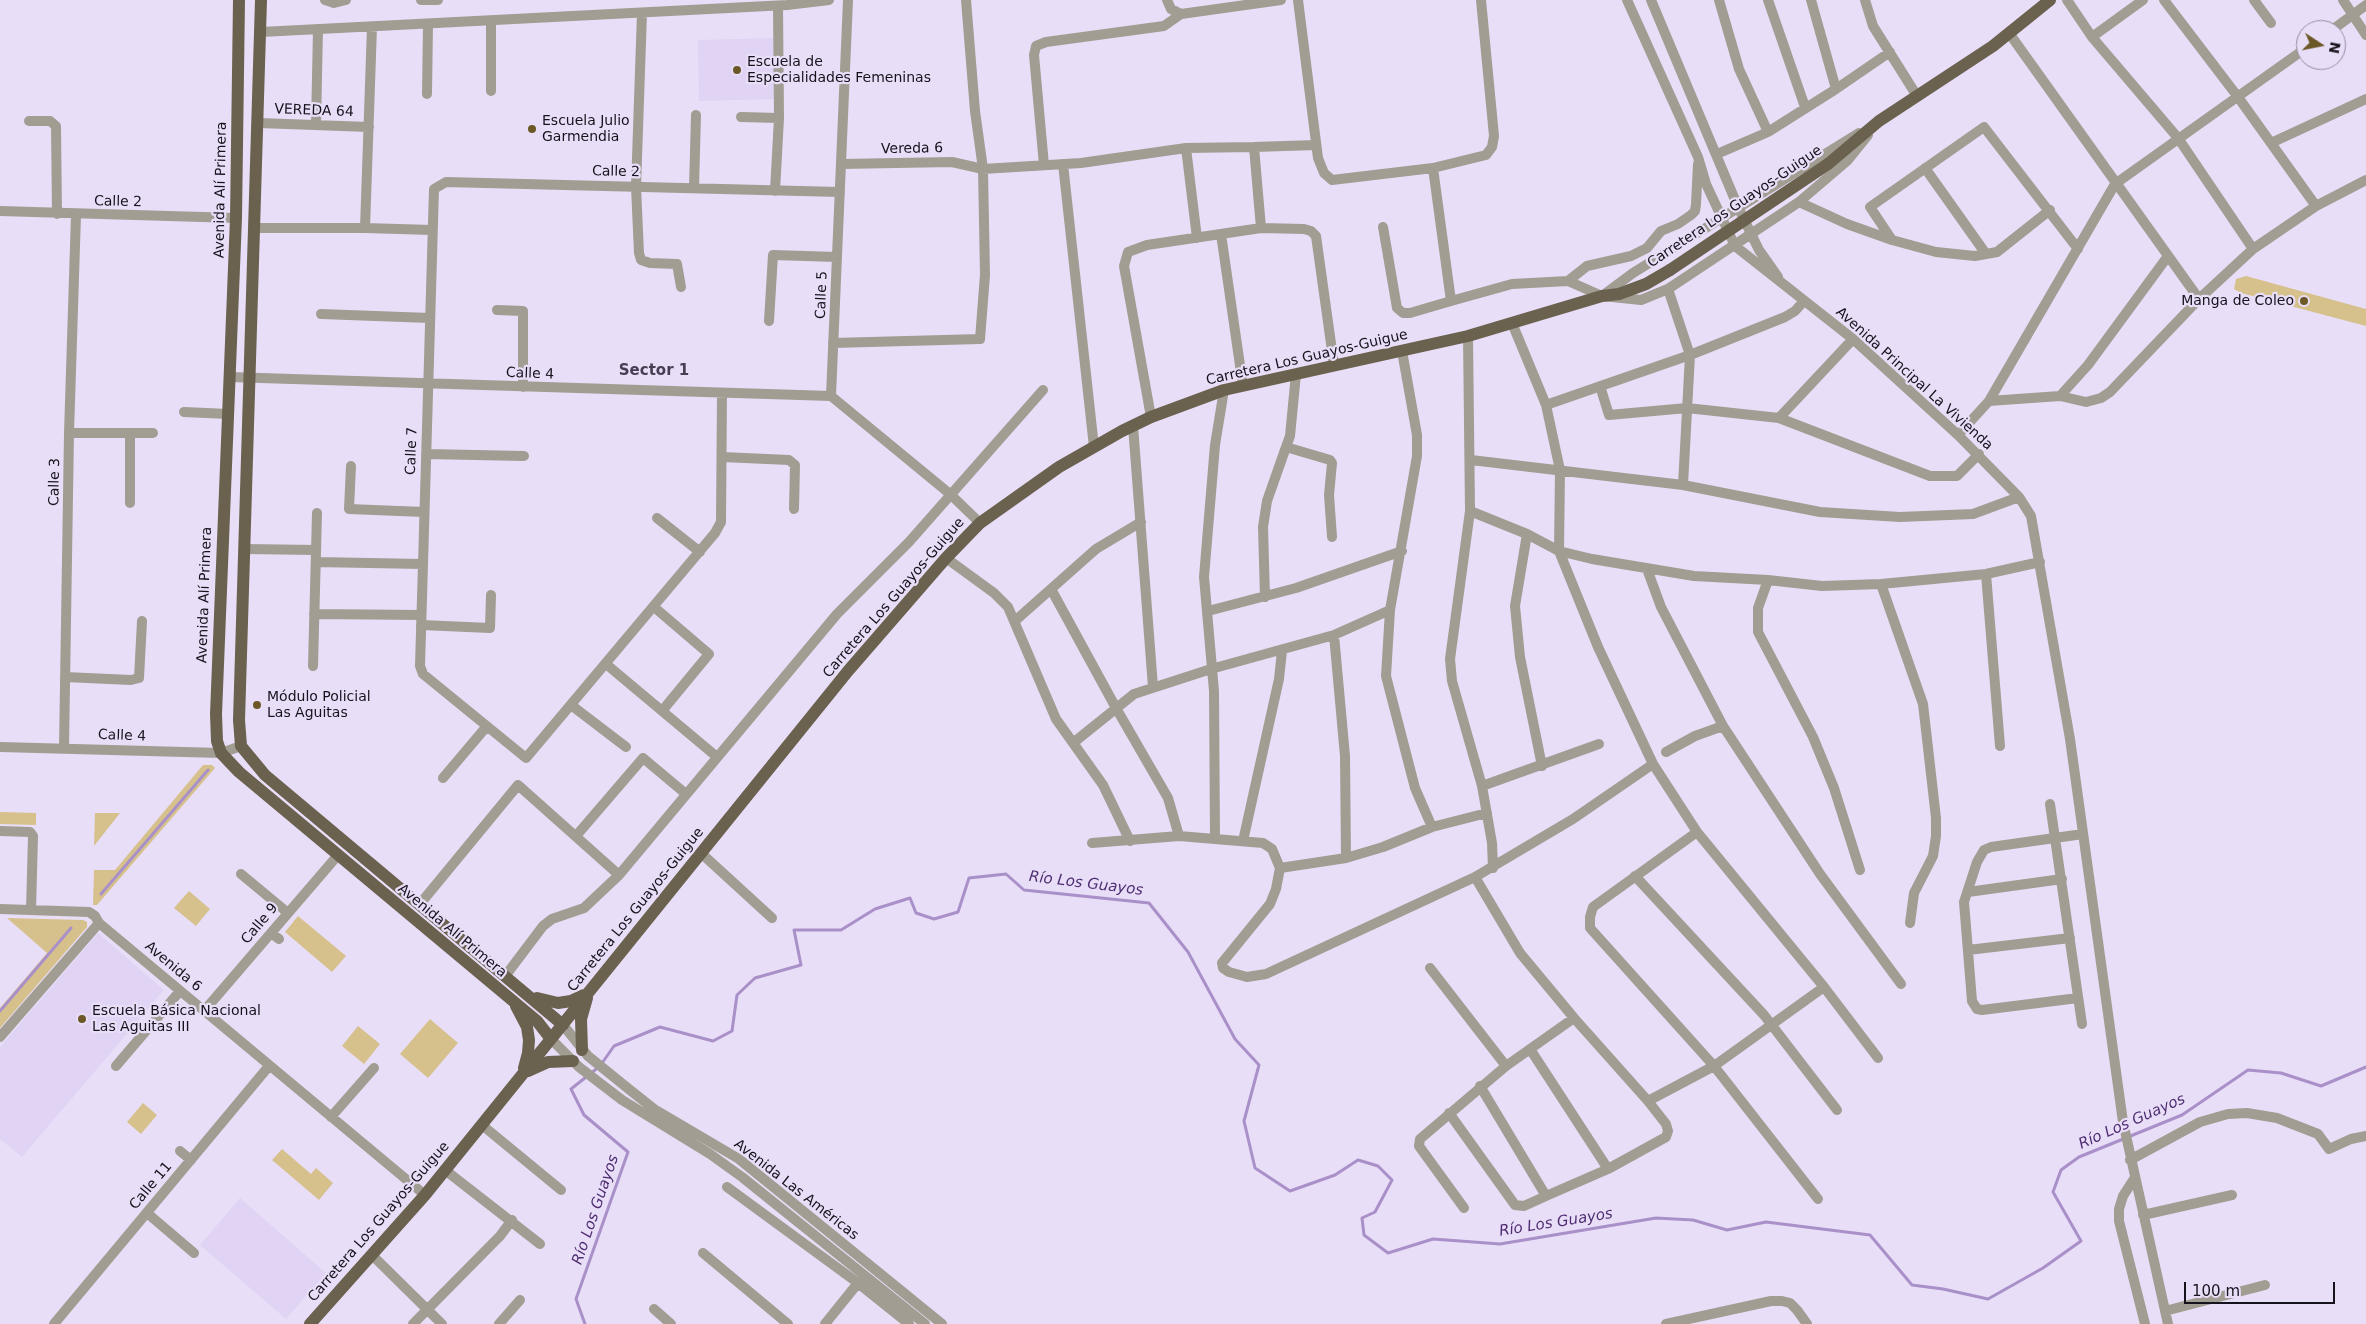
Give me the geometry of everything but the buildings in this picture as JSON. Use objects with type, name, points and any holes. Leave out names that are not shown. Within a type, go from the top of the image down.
[{"type":"main road","name":"Carretera Los Guayos-Guigue","points":[[310,1324],[373,1256],[425,1195],[848,671],[946,558],[980,523],[1059,467],[1094,446],[1151,417],[1224,390],[1468,336],[1602,296],[1619,294],[1646,284],[1670,270],[1828,164],[1879,121],[2009,33],[2050,0]]},
{"type":"main road","points":[[239,3],[261,4],[256,228],[239,720],[241,746]]},
{"type":"main road","name":"Avenida Alí Primera","points":[[239,3],[236,218],[216,714],[217,741],[221,753],[239,772],[537,1021],[551,1039]]},
{"type":"main road","name":"Avenida Alí Primera","points":[[241,746],[265,775],[506,975],[563,1025]]},
{"type":"main road","points":[[528,994],[546,1002],[558,1003],[571,1001],[589,992]]},
{"type":"main road","points":[[585,1053],[581,1019],[589,992]]},
{"type":"main road","points":[[512,1000],[522,1016],[529,1040],[528,1053],[520,1077]]},
{"type":"main road","points":[[520,1077],[538,1065],[548,1062],[576,1064]]},
{"type":"street","points":[[325,0],[334,3],[346,0]]},
{"type":"street","points":[[421,0],[438,0]]},
{"type":"street","points":[[260,32],[642,13],[830,0]]},
{"type":"street","name":"Calle 5","points":[[831,396],[848,0]]},
{"type":"street","points":[[833,343],[980,339],[985,275],[983,169],[975,111],[966,0]]},
{"type":"street","points":[[1167,0],[1171,9],[1181,14]]},
{"type":"street","points":[[1044,165],[1034,55],[1036,46],[1046,42],[1164,26],[1181,14],[1281,0]]},
{"type":"street","points":[[1298,0],[1318,158],[1324,173],[1332,180],[1433,168],[1486,155],[1492,148],[1494,136],[1481,0]]},
{"type":"street","name":"Avenida Principal La Vivienda","points":[[1627,0],[1698,157],[1721,218],[1735,246],[1803,302],[1853,339],[1958,434],[2019,497],[2031,516],[2070,739],[2123,1122],[2134,1179],[2168,1324]]},
{"type":"street","name":"Avenida Principal La Vivienda","points":[[1651,0],[1750,234],[1786,288]]},
{"type":"street","points":[[1719,0],[1739,69],[1768,132]]},
{"type":"street","points":[[1768,0],[1805,107]]},
{"type":"street","points":[[1811,0],[1836,89]]},
{"type":"street","points":[[1865,0],[1873,26],[1917,96]]},
{"type":"street","points":[[2067,0],[2092,37],[2178,138],[2253,249]]},
{"type":"street","points":[[2092,37],[2143,0]]},
{"type":"street","points":[[2164,0],[2238,97],[2316,206]]},
{"type":"street","points":[[2254,0],[2271,23]]},
{"type":"street","points":[[2343,0],[2366,35]]},
{"type":"street","points":[[775,191],[784,4]]},
{"type":"street","points":[[2346,20],[2366,5]]},
{"type":"street","points":[[642,13],[636,187],[641,260],[650,263],[677,264],[681,287]]},
{"type":"street","points":[[491,20],[491,91]]},
{"type":"street","points":[[427,94],[428,24]]},
{"type":"street","points":[[365,228],[372,26]]},
{"type":"street","points":[[316,125],[318,29]]},
{"type":"street","points":[[2009,33],[2115,184],[2199,299]]},
{"type":"street","points":[[1717,154],[1768,132],[1890,52]]},
{"type":"street","points":[[1958,434],[1989,401],[2115,184],[2296,55]]},
{"type":"street","points":[[2271,143],[2366,98]]},
{"type":"street","points":[[694,188],[696,116]]},
{"type":"street","points":[[741,117],[779,118]]},
{"type":"street","points":[[30,121],[50,121],[56,126],[57,214]]},
{"type":"street","points":[[1384,227],[1397,308],[1402,313],[1410,314],[1512,284],[1568,281],[1602,296],[1641,300],[1668,289],[1799,202],[1847,161],[1879,121]]},
{"type":"street","points":[[1602,296],[1633,273],[1879,121]]},
{"type":"street","name":"VEREDA 64","points":[[259,123],[369,127]]},
{"type":"street","points":[[1892,240],[1870,207],[1984,127],[2050,210],[2078,249]]},
{"type":"street","name":"Vereda 6","points":[[841,164],[952,162],[983,169],[1063,164],[1186,148],[1316,145]]},
{"type":"street","points":[[1254,147],[1260,228]]},
{"type":"street","points":[[1186,148],[1197,238]]},
{"type":"street","points":[[1568,281],[1587,266],[1631,256],[1647,248],[1661,231],[1678,224],[1691,215],[1695,211],[1696,204],[1698,157]]},
{"type":"street","points":[[1063,164],[1094,446]]},
{"type":"street","points":[[1433,168],[1451,302]]},
{"type":"street","points":[[1925,168],[1986,254]]},
{"type":"street","points":[[1989,401],[2060,396],[2086,402],[2101,398],[2110,392],[2199,299],[2253,249],[2316,206],[2366,180]]},
{"type":"street","name":"Calle 2","points":[[432,230],[434,188],[446,182],[840,192]]},
{"type":"street","points":[[1799,202],[1847,224],[1892,240],[1936,252],[1975,256],[1997,252],[2050,210]]},
{"type":"street","name":"Calle 2","points":[[0,211],[76,215],[236,218]]},
{"type":"street","name":"Calle 3","points":[[64,748],[69,433],[76,215]]},
{"type":"street","points":[[256,228],[432,230]]},
{"type":"street","points":[[1151,417],[1124,266],[1128,252],[1146,245],[1260,228],[1304,229],[1316,236],[1334,365]]},
{"type":"street","name":"Calle 7","points":[[432,230],[420,666],[423,674],[487,726]]},
{"type":"street","points":[[1221,234],[1243,386]]},
{"type":"street","points":[[769,321],[773,255],[837,258]]},
{"type":"street","points":[[2060,396],[2088,365],[2168,256]]},
{"type":"street","points":[[1668,289],[1690,355],[1683,484]]},
{"type":"street","points":[[1546,405],[1690,355],[1785,317],[1795,311],[1803,302]]},
{"type":"street","points":[[498,310],[523,311],[523,387]]},
{"type":"street","points":[[321,314],[430,318]]},
{"type":"street","points":[[1512,323],[1546,405],[1560,470],[1559,551],[1598,647],[1653,764],[1697,832],[1824,987],[1878,1058]]},
{"type":"street","points":[[1468,336],[1471,460],[1470,511],[1450,659],[1452,681],[1482,786],[1493,868]]},
{"type":"street","points":[[1779,418],[1853,339]]},
{"type":"street","points":[[1402,351],[1417,435],[1417,456],[1402,551],[1390,610],[1386,676],[1414,788],[1432,828]]},
{"type":"street","points":[[1265,596],[1263,527],[1268,501],[1290,436],[1296,374]]},
{"type":"street","name":"Calle 4","points":[[229,377],[251,380],[831,396]]},
{"type":"street","points":[[1600,386],[1610,415],[1687,408],[1779,418],[1930,476],[1957,476],[1979,454]]},
{"type":"street","points":[[506,975],[543,926],[552,919],[584,908],[619,875],[837,614],[909,542],[1043,390]]},
{"type":"street","points":[[1215,839],[1214,691],[1204,577],[1215,445],[1224,390]]},
{"type":"street","points":[[443,778],[487,726],[526,758],[716,533],[721,522],[722,393]]},
{"type":"street","points":[[831,396],[950,494],[980,523]]},
{"type":"street","points":[[184,412],[228,414]]},
{"type":"street","points":[[1133,426],[1142,522],[1153,687]]},
{"type":"street","points":[[69,433],[153,433]]},
{"type":"street","points":[[130,433],[130,503]]},
{"type":"street","points":[[1286,447],[1330,460],[1332,463],[1333,469],[1329,495],[1332,537]]},
{"type":"street","points":[[426,454],[524,456]]},
{"type":"street","points":[[722,457],[789,460],[795,465],[794,509]]},
{"type":"street","points":[[1471,460],[1683,484],[1820,512],[1900,517],[1973,514],[2019,497]]},
{"type":"street","points":[[350,466],[350,509],[424,512]]},
{"type":"street","points":[[1470,511],[1527,534],[1559,551],[1647,569],[1694,576],[1768,580],[1822,586],[1881,584],[1986,574],[2040,562]]},
{"type":"street","points":[[313,666],[317,513]]},
{"type":"street","points":[[658,518],[700,552]]},
{"type":"street","points":[[1016,620],[1096,549],[1142,522]]},
{"type":"street","points":[[1527,534],[1517,582],[1515,616],[1520,657],[1542,766]]},
{"type":"street","points":[[245,548],[316,550]]},
{"type":"street","points":[[1208,611],[1265,596],[1402,551]]},
{"type":"street","points":[[946,558],[994,593],[1008,607],[1016,620],[1031,663],[1056,719],[1102,785],[1130,841]]},
{"type":"street","points":[[316,562],[423,564]]},
{"type":"street","points":[[1647,569],[1661,606],[1723,726],[1820,874],[1901,984]]},
{"type":"street","points":[[1986,574],[2000,746]]},
{"type":"street","points":[[1768,580],[1758,608],[1758,632],[1812,737],[1834,788],[1860,870]]},
{"type":"street","points":[[1881,584],[1923,704],[1936,818],[1933,856],[1914,893],[1910,923]]},
{"type":"street","points":[[1051,589],[1168,798],[1179,836]]},
{"type":"street","points":[[314,614],[421,620],[490,628],[491,596]]},
{"type":"street","points":[[654,606],[710,654],[662,711]]},
{"type":"street","points":[[1073,743],[1134,694],[1211,669],[1282,651],[1334,635],[1390,610]]},
{"type":"street","points":[[65,677],[131,680],[139,678],[142,621]]},
{"type":"street","points":[[1334,635],[1345,756],[1346,858]]},
{"type":"street","points":[[1243,841],[1279,678],[1282,651]]},
{"type":"street","points":[[606,664],[717,757]]},
{"type":"street","points":[[571,705],[626,747]]},
{"type":"street","points":[[1666,752],[1696,736],[1723,726]]},
{"type":"street","points":[[1482,786],[1599,744]]},
{"type":"street","name":"Calle 4","points":[[0,747],[221,753],[241,746]]},
{"type":"street","points":[[576,836],[643,758],[686,794]]},
{"type":"street","points":[[1092,843],[1179,836],[1263,843],[1272,849],[1280,868],[1276,889],[1270,904],[1222,963],[1223,968],[1229,972],[1247,977],[1266,974],[1493,868],[1573,819],[1653,764]]},
{"type":"street","points":[[420,904],[518,785],[619,875]]},
{"type":"street","points":[[2050,804],[2082,1024]]},
{"type":"street","points":[[1280,868],[1346,858],[1432,828],[1487,813]]},
{"type":"street","points":[[0,831],[30,832],[33,836],[31,910]]},
{"type":"street","points":[[1697,832],[1594,907],[1590,917],[1590,928],[1714,1066],[1818,1199]]},
{"type":"street","points":[[2078,998],[1982,1010],[1977,1009],[1972,1001],[1964,907],[1977,862],[1984,850],[1991,847],[2084,834]]},
{"type":"street","points":[[701,853],[772,918]]},
{"type":"street","name":"Calle 9","points":[[204,1011],[275,936],[288,913],[338,855]]},
{"type":"street","points":[[241,874],[288,913]]},
{"type":"street","points":[[1635,876],[1771,1025],[1837,1110]]},
{"type":"street","points":[[1449,1112],[1515,1205],[1524,1206],[1608,1169],[1666,1137],[1666,1124],[1648,1101],[1574,1018],[1520,953],[1475,877]]},
{"type":"street","points":[[1968,892],[2062,879]]},
{"type":"street","name":"Avenida 6","points":[[0,909],[89,912],[95,916],[99,923],[331,1117],[354,1140],[425,1195]]},
{"type":"street","points":[[0,1037],[99,923]]},
{"type":"street","points":[[1968,950],[2070,938]]},
{"type":"street","points":[[1430,968],[1506,1066]]},
{"type":"street","points":[[1648,1101],[1714,1066],[1824,987]]},
{"type":"street","points":[[116,1066],[180,991]]},
{"type":"street","points":[[1464,1208],[1418,1142],[1423,1134],[1480,1086],[1574,1018]]},
{"type":"street","name":"Avenida Las Américas","points":[[563,1025],[585,1053],[654,1109],[688,1127],[739,1159],[942,1324]]},
{"type":"street","name":"Avenida Las Américas","points":[[551,1039],[576,1064],[622,1100],[710,1154],[742,1177],[925,1324]]},
{"type":"street","points":[[1530,1049],[1608,1169]]},
{"type":"street","name":"Calle 11","points":[[54,1324],[83,1297],[147,1213],[269,1066]]},
{"type":"street","points":[[331,1117],[374,1068]]},
{"type":"street","points":[[1480,1086],[1546,1196]]},
{"type":"street","points":[[2129,1156],[2200,1122],[2228,1114],[2247,1113],[2277,1118],[2318,1134],[2329,1149],[2351,1139],[2366,1136]]},
{"type":"street","points":[[482,1124],[561,1190]]},
{"type":"street","points":[[180,1151],[191,1160]]},
{"type":"street","points":[[445,1170],[512,1220],[540,1244]]},
{"type":"street","points":[[2134,1179],[2123,1196],[2119,1209],[2119,1221],[2145,1324]]},
{"type":"street","points":[[727,1188],[858,1284],[909,1324]]},
{"type":"street","points":[[2143,1215],[2232,1195]]},
{"type":"street","points":[[147,1213],[194,1253]]},
{"type":"street","points":[[414,1324],[512,1220]]},
{"type":"street","points":[[703,1253],[788,1324]]},
{"type":"street","points":[[373,1256],[442,1324]]},
{"type":"street","points":[[825,1324],[858,1284]]},
{"type":"street","points":[[2165,1311],[2265,1285]]},
{"type":"street","points":[[499,1324],[520,1300]]},
{"type":"street","points":[[1666,1324],[1771,1301],[1790,1303],[1807,1324]]},
{"type":"street","points":[[654,1309],[671,1324]]},
{"type":"shaded area","name":"Escuela de Especialidades Femeninas","points":[[775,38],[776,99],[699,101],[698,40]]},
{"type":"shaded area","name":"Manga de Coleo","points":[[2246,276],[2366,309],[2366,326],[2241,293],[2234,289],[2236,279]]},
{"type":"shaded area","points":[[203,765],[212,765],[215,768],[97,905],[93,905],[94,870],[115,870]]},
{"type":"shaded area","points":[[0,812],[36,813],[36,825],[0,824]]},
{"type":"shaded area","points":[[95,813],[120,813],[94,846]]},
{"type":"shaded area","points":[[189,891],[210,909],[196,926],[174,908]]},
{"type":"shaded area","points":[[298,916],[346,956],[332,972],[285,932]]},
{"type":"shaded area","points":[[7,918],[83,920],[87,922],[87,927],[0,1028],[0,1008],[47,953]]},
{"type":"shaded area","name":"Escuela Básica Nacional Las Aguitas III","points":[[98,933],[164,990],[22,1157],[0,1139],[0,1047]]},
{"type":"shaded area","points":[[430,1019],[458,1043],[428,1078],[400,1054]]},
{"type":"shaded area","points":[[358,1026],[380,1044],[364,1064],[342,1046]]},
{"type":"shaded area","points":[[143,1103],[157,1115],[141,1134],[127,1122]]},
{"type":"shaded area","points":[[282,1149],[311,1174],[316,1168],[333,1183],[319,1200],[272,1160]]},
{"type":"shaded area","points":[[240,1198],[326,1273],[286,1319],[200,1245]]},
{"type":"waterway","points":[[101,894],[208,770]]},
{"type":"waterway","name":"Río Los Guayos","points":[[585,1324],[576,1299],[628,1152],[584,1115],[571,1089],[600,1066],[614,1046],[660,1027],[713,1041],[732,1031],[737,995],[755,978],[801,965],[794,930],[841,930],[875,909],[910,898],[916,913],[934,919],[958,912],[969,878],[1006,874],[1024,890],[1149,903],[1188,952],[1235,1039],[1259,1065],[1244,1121],[1255,1168],[1290,1191],[1335,1175],[1358,1160],[1378,1166],[1392,1180],[1375,1212],[1362,1218],[1364,1235],[1388,1253],[1433,1239],[1500,1244],[1656,1218],[1693,1220],[1727,1230],[1766,1222],[1870,1235],[1912,1285],[1943,1289],[1988,1299],[2043,1268],[2081,1241],[2053,1192],[2061,1170],[2079,1157],[2182,1115],[2248,1070],[2281,1073],[2321,1086],[2366,1067]]},
{"type":"waterway","points":[[0,1011],[71,928]]},
{"type":"place","name":"Escuela de Especialidades Femeninas","points":[[737,70]]},
{"type":"place","name":"Escuela Julio Garmendia","points":[[532,129]]},
{"type":"place","name":"Manga de Coleo","points":[[2304,301]]},
{"type":"place","name":"Módulo Policial Las Aguitas","points":[[257,705]]},
{"type":"place","name":"Escuela Básica Nacional Las Aguitas III","points":[[82,1019]]},
{"type":"district","name":"Sector 1","points":[[654,371]]}]
